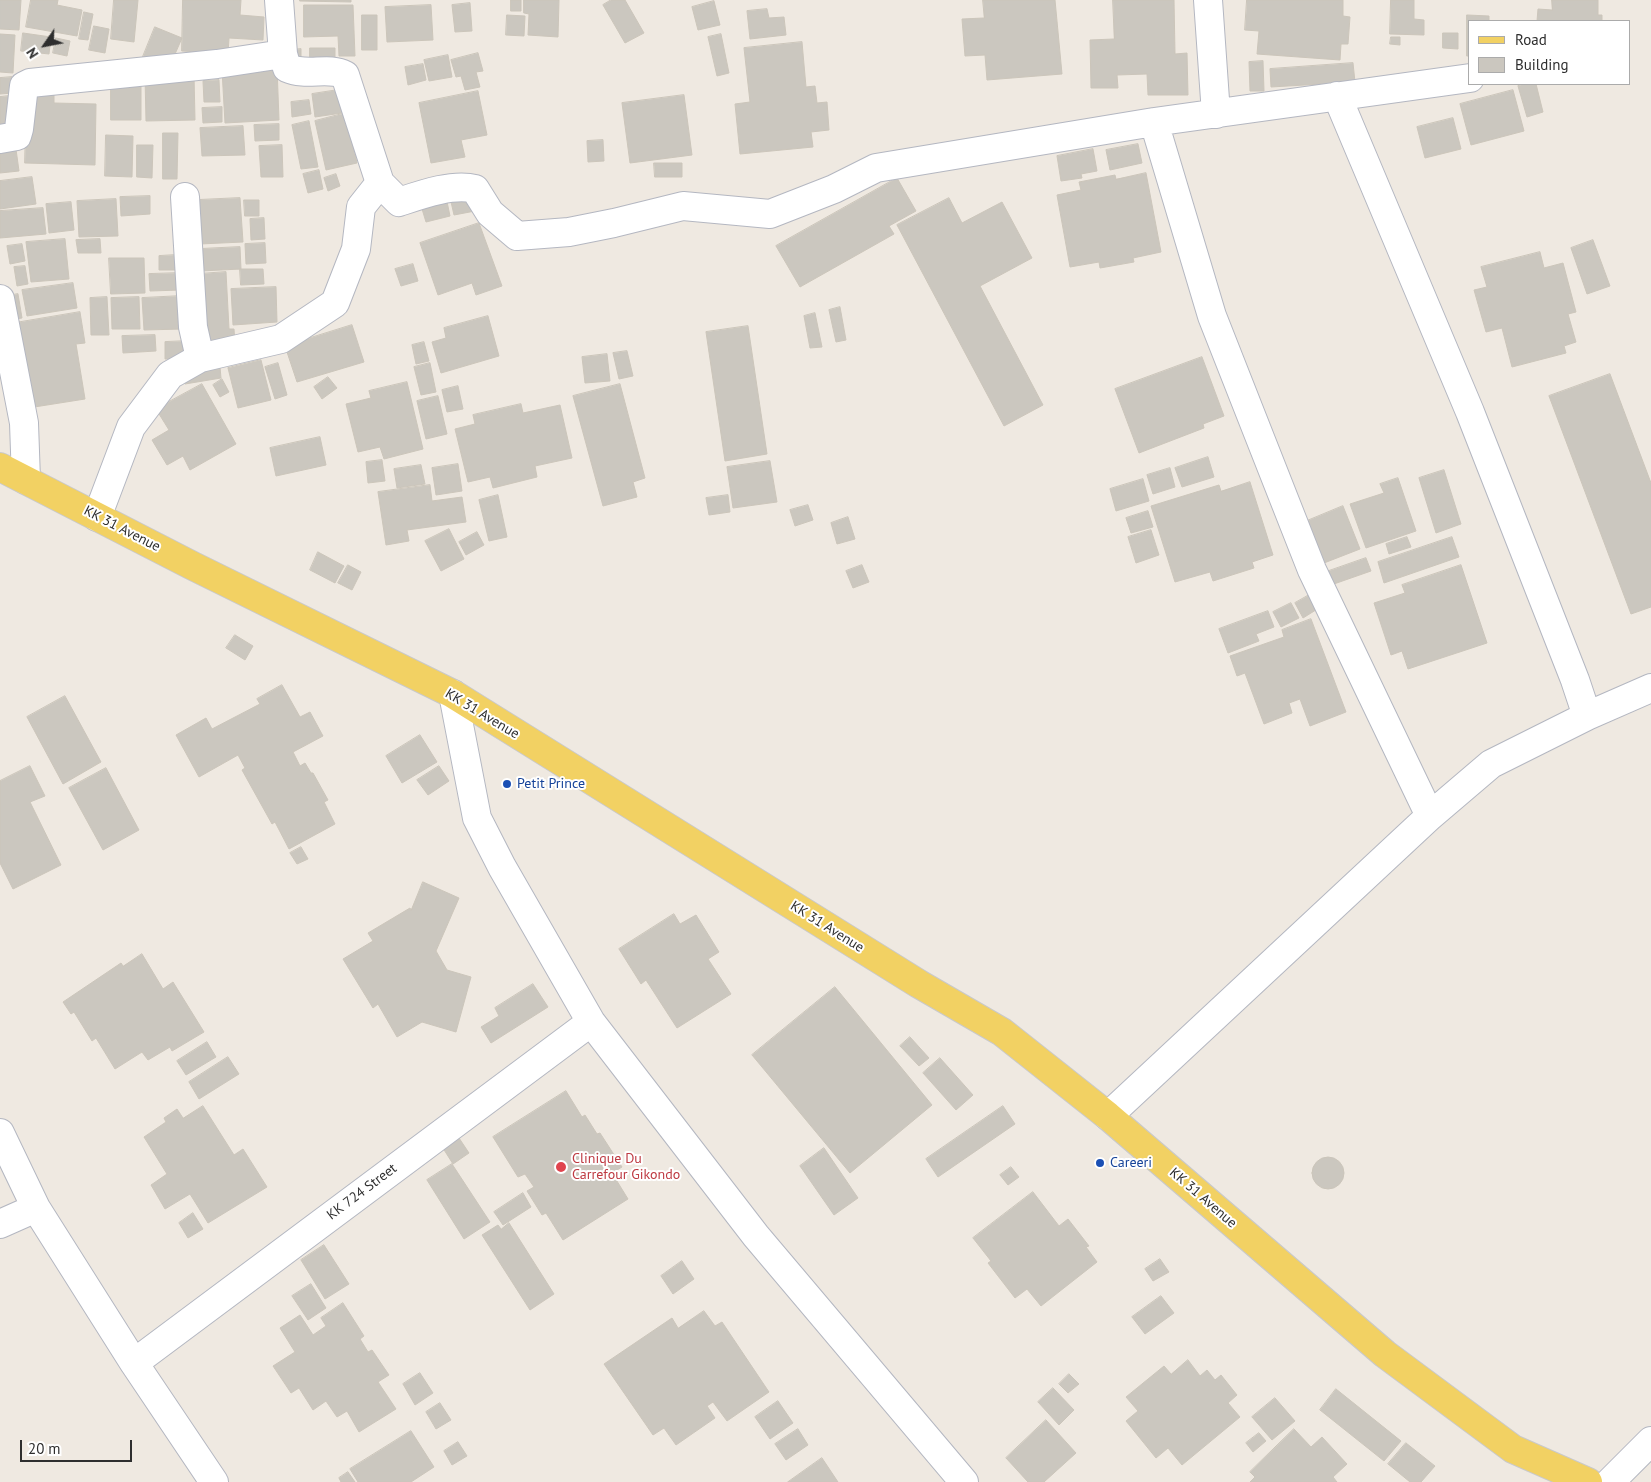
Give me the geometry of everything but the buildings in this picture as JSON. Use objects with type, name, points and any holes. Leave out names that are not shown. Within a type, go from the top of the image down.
[{"type":"main road","name":"KK 31 Avenue","points":[[0,467],[453,694],[919,984],[1002,1032],[1108,1116],[1385,1354],[1513,1449],[1588,1482]]},
{"type":"street","points":[[279,0],[283,54],[287,68],[297,73],[338,72],[345,75],[380,183],[399,202],[422,194],[464,186],[475,189],[490,213],[517,236],[569,232],[682,206],[770,214],[834,189],[876,168],[1154,122],[1468,78]]},
{"type":"street","points":[[1208,0],[1216,114]]},
{"type":"street","points":[[0,139],[16,136],[19,129],[24,86],[30,83],[207,65],[283,54]]},
{"type":"street","points":[[1337,96],[1474,422],[1576,680],[1587,716]]},
{"type":"street","points":[[1154,122],[1212,316],[1312,570],[1430,816]]},
{"type":"street","points":[[97,517],[130,427],[170,375],[200,358],[281,339],[335,303],[356,249],[361,207],[380,183]]},
{"type":"street","points":[[185,197],[193,327],[200,358]]},
{"type":"street","points":[[0,299],[24,423],[26,480]]},
{"type":"street","points":[[1108,1116],[1430,816],[1491,764],[1587,716],[1651,688]]},
{"type":"street","points":[[453,694],[477,818],[502,867],[591,1022],[756,1236],[964,1482]]},
{"type":"street","name":"KK 724 Street","points":[[134,1362],[591,1022]]},
{"type":"street","points":[[0,1134],[36,1208],[134,1362],[214,1482]]},
{"type":"street","points":[[0,1224],[36,1208]]},
{"type":"street","points":[[1610,1482],[1651,1441]]},
{"type":"place","name":"Petit Prince","points":[[507,784]]},
{"type":"place","name":"Careeri","points":[[1100,1163]]},
{"type":"place","name":"Clinique Du Carrefour Gikondo","points":[[561,1167]]}]
